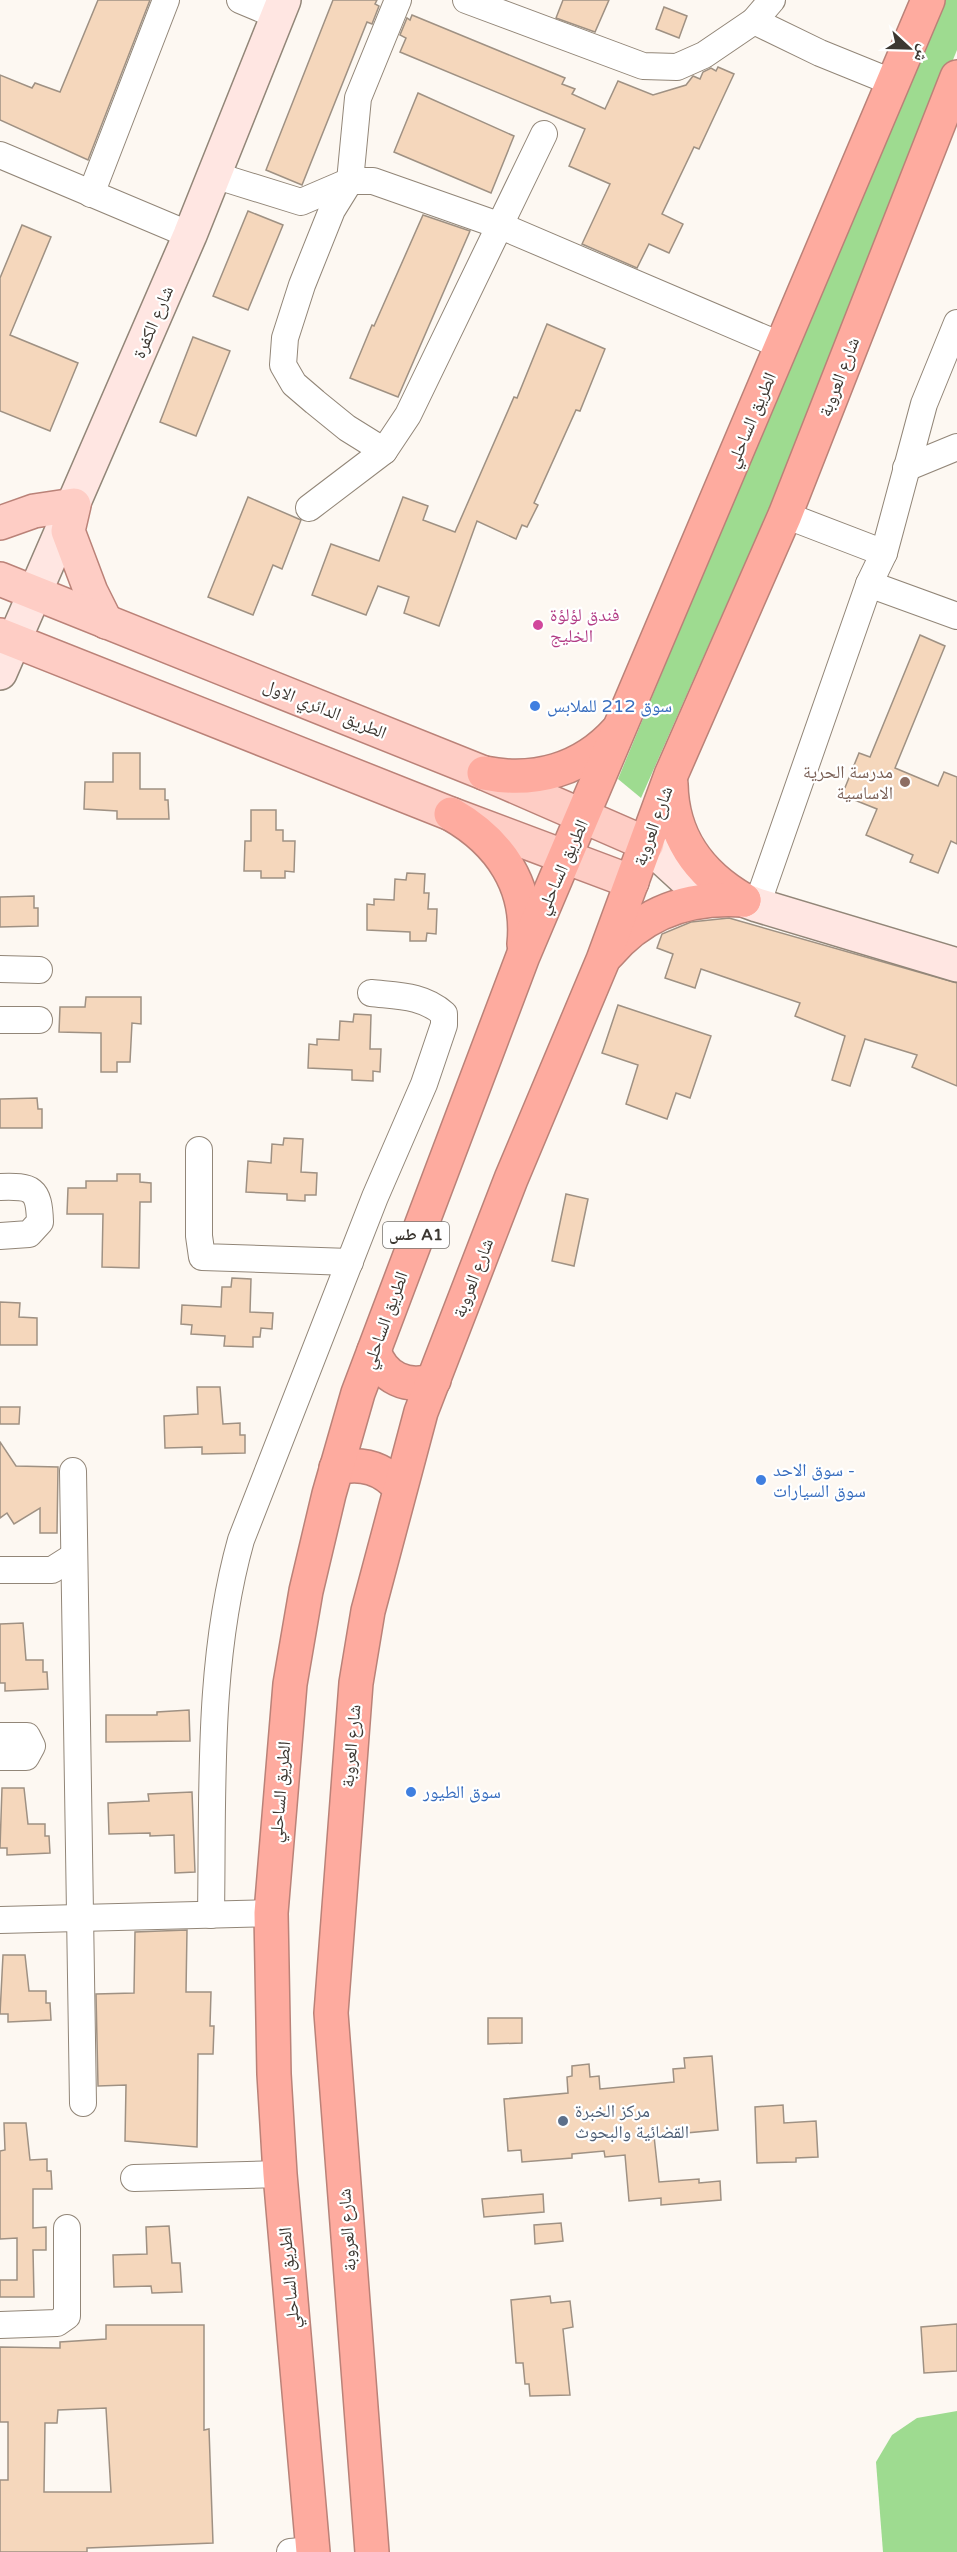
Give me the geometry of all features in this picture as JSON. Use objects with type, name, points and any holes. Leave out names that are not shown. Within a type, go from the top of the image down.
[{"type":"highway","name":"الطريق الساحلي","points":[[305,2551],[274,2074],[271,1912],[290,1684],[306,1591],[336,1468],[358,1393],[523,956],[584,818],[928,0]]},
{"type":"highway","name":"شارع العروبة","points":[[372,2552],[331,2013],[356,1683],[368,1611],[422,1412],[511,1179],[603,960],[671,775],[785,515],[957,77]]},
{"type":"highway","points":[[484,772],[522,777],[560,770],[594,752],[622,725]]},
{"type":"highway","points":[[671,775],[672,801],[677,826],[687,849],[702,870],[722,887],[750,902]]},
{"type":"highway","points":[[451,814],[478,832],[506,862],[517,884],[524,907],[526,932],[523,956]]},
{"type":"highway","points":[[603,960],[635,927],[675,906],[720,898],[750,902]]},
{"type":"highway","points":[[374,1351],[383,1369],[400,1381],[417,1384],[434,1380]]},
{"type":"highway","points":[[336,1468],[356,1465],[375,1469],[393,1480],[400,1488]]},
{"type":"main road","points":[[0,523],[34,511],[74,505],[68,531],[91,592],[106,622]]},
{"type":"main road","name":"الطريق الدائري الاول","points":[[0,579],[484,772],[647,844]]},
{"type":"main road","points":[[8,638],[451,814],[632,882]]},
{"type":"street","points":[[91,194],[166,0]]},
{"type":"street","points":[[240,0],[281,8]]},
{"type":"street","points":[[384,451],[347,428],[315,402],[294,384],[283,365],[285,338],[302,285],[332,210],[350,181],[358,98],[398,0]]},
{"type":"street","points":[[466,0],[643,66],[677,67],[704,55],[754,21],[771,0]]},
{"type":"street","name":"شارع الكفرة","points":[[0,673],[8,638],[35,593],[74,505],[190,235],[281,8]]},
{"type":"street","points":[[754,21],[820,53],[894,83]]},
{"type":"street","points":[[309,508],[384,451],[408,415],[544,134]]},
{"type":"street","points":[[0,155],[190,235]]},
{"type":"street","points":[[214,175],[301,202],[350,181],[373,181],[501,226],[782,346]]},
{"type":"street","points":[[750,902],[869,584],[884,553],[924,404],[957,323]]},
{"type":"street","points":[[906,468],[957,447]]},
{"type":"street","points":[[785,515],[884,553]]},
{"type":"street","points":[[869,584],[957,616]]},
{"type":"street","points":[[647,844],[684,878],[750,902],[957,965]]},
{"type":"street","points":[[632,882],[684,878]]},
{"type":"street","points":[[0,969],[39,970]]},
{"type":"street","points":[[211,1915],[213,1748],[219,1656],[231,1577],[241,1540],[350,1262],[424,1084],[444,1025],[444,1014],[433,1004],[419,999],[371,993]]},
{"type":"street","points":[[0,1020],[39,1020]]},
{"type":"street","points":[[200,1150],[199,1236],[202,1257],[350,1262]]},
{"type":"street","points":[[0,1187],[21,1187],[36,1194],[39,1199],[40,1222],[29,1234],[0,1236]]},
{"type":"street","points":[[73,1471],[83,2103]]},
{"type":"street","points":[[0,1570],[52,1570],[74,1556]]},
{"type":"street","points":[[0,1736],[27,1736],[32,1746],[26,1756],[0,1757]]},
{"type":"street","points":[[0,1920],[271,1912]]},
{"type":"street","points":[[134,2178],[280,2174]]},
{"type":"street","points":[[0,2325],[57,2323],[67,2316],[68,2228]]},
{"type":"green space","points":[[941,0],[957,0],[957,50],[777,491],[641,798],[618,779]]},
{"type":"green space","points":[[957,2411],[957,2552],[883,2552],[876,2462],[892,2435],[917,2418]]},
{"type":"building","points":[[98,0],[150,0],[88,160],[0,120],[0,75],[32,88],[35,83],[60,92]]},
{"type":"building","points":[[333,0],[377,0],[375,4],[379,6],[372,24],[367,22],[302,185],[266,170]]},
{"type":"building","points":[[563,0],[609,0],[595,32],[556,18]]},
{"type":"building","points":[[664,7],[687,16],[679,38],[656,29]]},
{"type":"building","points":[[412,15],[565,78],[562,84],[575,89],[572,94],[605,109],[618,81],[653,95],[686,85],[693,76],[700,79],[703,72],[711,68],[716,71],[718,67],[734,74],[699,149],[694,147],[662,214],[683,224],[669,253],[649,244],[637,268],[582,244],[610,184],[569,166],[585,129],[400,52],[406,38],[400,35],[407,18],[410,20]]},
{"type":"building","points":[[418,93],[514,136],[491,193],[394,152]]},
{"type":"building","points":[[248,211],[283,225],[248,310],[213,296]]},
{"type":"building","points":[[423,215],[470,231],[398,397],[350,378]]},
{"type":"building","points":[[22,225],[51,237],[10,335],[78,363],[50,431],[0,411],[0,278]]},
{"type":"building","points":[[547,324],[605,349],[580,411],[576,410],[534,503],[538,505],[527,527],[522,525],[516,539],[477,521],[439,626],[404,613],[409,597],[378,586],[366,615],[312,595],[331,544],[379,561],[403,497],[428,506],[423,520],[455,532],[514,397],[517,398]]},
{"type":"building","points":[[193,337],[230,351],[196,436],[160,422]]},
{"type":"building","points":[[248,497],[301,520],[282,569],[273,565],[253,615],[208,597]]},
{"type":"building","points":[[920,635],[945,646],[895,768],[938,786],[944,772],[957,777],[957,844],[951,841],[938,873],[910,862],[913,855],[866,835],[877,809],[842,795],[859,753],[870,757]]},
{"type":"building","points":[[113,753],[140,753],[140,789],[165,789],[169,819],[117,819],[117,811],[84,809],[85,782],[113,782]]},
{"type":"building","points":[[251,810],[276,810],[276,830],[283,830],[283,841],[295,841],[294,872],[285,871],[285,878],[261,878],[261,871],[244,871],[245,841],[251,841]]},
{"type":"building","points":[[407,873],[425,874],[424,893],[429,893],[428,909],[437,909],[436,934],[427,933],[426,941],[410,941],[410,932],[367,930],[367,904],[374,905],[374,899],[394,900],[395,879],[406,880]]},
{"type":"building","points":[[34,896],[34,908],[38,908],[38,926],[0,927],[0,897]]},
{"type":"building","points":[[729,918],[957,983],[957,1086],[912,1067],[917,1055],[865,1039],[850,1086],[832,1080],[845,1036],[795,1016],[800,1003],[701,969],[695,988],[665,978],[673,954],[657,948],[662,934],[691,922]]},
{"type":"building","points":[[86,997],[141,997],[141,1024],[132,1023],[130,1062],[117,1062],[117,1072],[101,1072],[101,1033],[59,1032],[60,1007],[85,1007]]},
{"type":"building","points":[[618,1005],[711,1036],[690,1098],[676,1093],[667,1119],[626,1104],[638,1065],[602,1053]]},
{"type":"building","points":[[354,1014],[371,1015],[370,1049],[381,1049],[380,1072],[373,1071],[373,1081],[352,1080],[352,1070],[308,1068],[309,1044],[317,1045],[317,1039],[339,1040],[340,1021],[353,1022]]},
{"type":"building","points":[[37,1098],[38,1109],[42,1109],[42,1128],[0,1128],[0,1099]]},
{"type":"building","points":[[284,1138],[303,1139],[301,1172],[317,1173],[316,1195],[305,1195],[305,1201],[287,1200],[287,1194],[246,1192],[248,1161],[271,1163],[272,1144],[283,1145]]},
{"type":"building","points":[[117,1174],[140,1174],[140,1182],[151,1183],[151,1202],[140,1202],[139,1268],[102,1267],[103,1214],[67,1214],[68,1188],[86,1188],[86,1181],[117,1181]]},
{"type":"building","points":[[566,1194],[588,1199],[574,1266],[552,1261]]},
{"type":"building","points":[[232,1278],[251,1279],[250,1312],[273,1313],[272,1329],[261,1328],[260,1337],[253,1337],[253,1347],[224,1346],[225,1336],[191,1334],[192,1325],[181,1324],[182,1305],[221,1307],[222,1287],[231,1287]]},
{"type":"building","points":[[0,1302],[20,1303],[19,1317],[37,1318],[37,1345],[0,1345]]},
{"type":"building","points":[[197,1387],[220,1387],[223,1424],[240,1423],[240,1435],[245,1435],[245,1453],[202,1454],[202,1447],[165,1448],[164,1416],[198,1414]]},
{"type":"building","points":[[0,1407],[20,1407],[19,1424],[0,1424]]},
{"type":"building","points":[[0,1442],[16,1466],[58,1467],[57,1533],[40,1533],[40,1508],[14,1524],[7,1513],[0,1518]]},
{"type":"building","points":[[23,1623],[26,1660],[43,1660],[43,1672],[47,1672],[48,1689],[5,1691],[5,1683],[0,1683],[0,1624]]},
{"type":"building","points":[[189,1710],[190,1741],[106,1742],[106,1715],[157,1715],[157,1712]]},
{"type":"building","points":[[2,1788],[24,1788],[28,1824],[45,1824],[45,1836],[49,1836],[50,1853],[7,1855],[7,1848],[0,1848]]},
{"type":"building","points":[[192,1792],[195,1872],[175,1873],[174,1835],[109,1834],[108,1803],[149,1801],[148,1794]]},
{"type":"building","points":[[187,1930],[186,1992],[211,1992],[210,2026],[214,2026],[213,2054],[198,2054],[197,2147],[125,2141],[126,2085],[98,2086],[96,1994],[134,1993],[135,1932]]},
{"type":"building","points":[[3,1955],[25,1955],[29,1991],[46,1991],[46,2003],[50,2003],[51,2020],[8,2022],[8,2014],[0,2014]]},
{"type":"building","points":[[488,2018],[522,2018],[522,2043],[488,2044]]},
{"type":"building","points":[[712,2056],[718,2130],[654,2136],[659,2182],[699,2179],[699,2183],[720,2181],[721,2200],[661,2205],[661,2198],[629,2201],[625,2155],[605,2157],[604,2151],[572,2154],[572,2158],[522,2162],[521,2150],[508,2151],[504,2099],[568,2093],[567,2077],[572,2076],[572,2066],[589,2064],[590,2077],[599,2076],[600,2089],[674,2082],[673,2069],[685,2068],[684,2058]]},
{"type":"building","points":[[783,2105],[784,2123],[816,2121],[818,2157],[796,2158],[796,2162],[757,2163],[755,2107]]},
{"type":"building","points":[[4,2123],[26,2123],[30,2160],[47,2159],[47,2171],[51,2171],[52,2189],[33,2189],[33,2228],[46,2227],[46,2250],[33,2250],[34,2297],[0,2297],[0,2280],[17,2280],[17,2238],[0,2239],[0,2151],[5,2150]]},
{"type":"building","points":[[543,2194],[544,2212],[484,2217],[482,2199]]},
{"type":"building","points":[[561,2223],[563,2241],[535,2244],[534,2225]]},
{"type":"building","points":[[169,2226],[172,2263],[180,2263],[182,2292],[152,2293],[151,2286],[114,2287],[113,2255],[147,2254],[146,2227]]},
{"type":"building","points":[[550,2296],[551,2303],[570,2301],[573,2327],[563,2329],[570,2395],[530,2396],[529,2384],[525,2384],[523,2363],[516,2363],[511,2300]]},
{"type":"building","points":[[957,2324],[957,2371],[924,2373],[921,2327]]},
{"type":"building","points":[[106,2325],[204,2325],[204,2430],[209,2429],[213,2543],[87,2548],[87,2552],[0,2552],[0,2480],[8,2480],[8,2422],[0,2422],[0,2347],[60,2348],[60,2342],[106,2339]],"holes":[[[106,2408],[111,2492],[44,2492],[45,2423],[57,2423],[58,2410]]]},
{"type":"place","name":"فندق لؤلؤة الخليج","points":[[538,625]]},
{"type":"place","name":"سوق 212 للملابس","points":[[535,706]]},
{"type":"place","name":"مدرسة الحرية الاساسية","points":[[905,782]]},
{"type":"place","name":"سوق الاحد - سوق السيارات","points":[[761,1480]]},
{"type":"place","name":"سوق الطيور","points":[[411,1792]]},
{"type":"place","name":"مركز الخبرة القضائية والبحوث","points":[[563,2121]]}]
